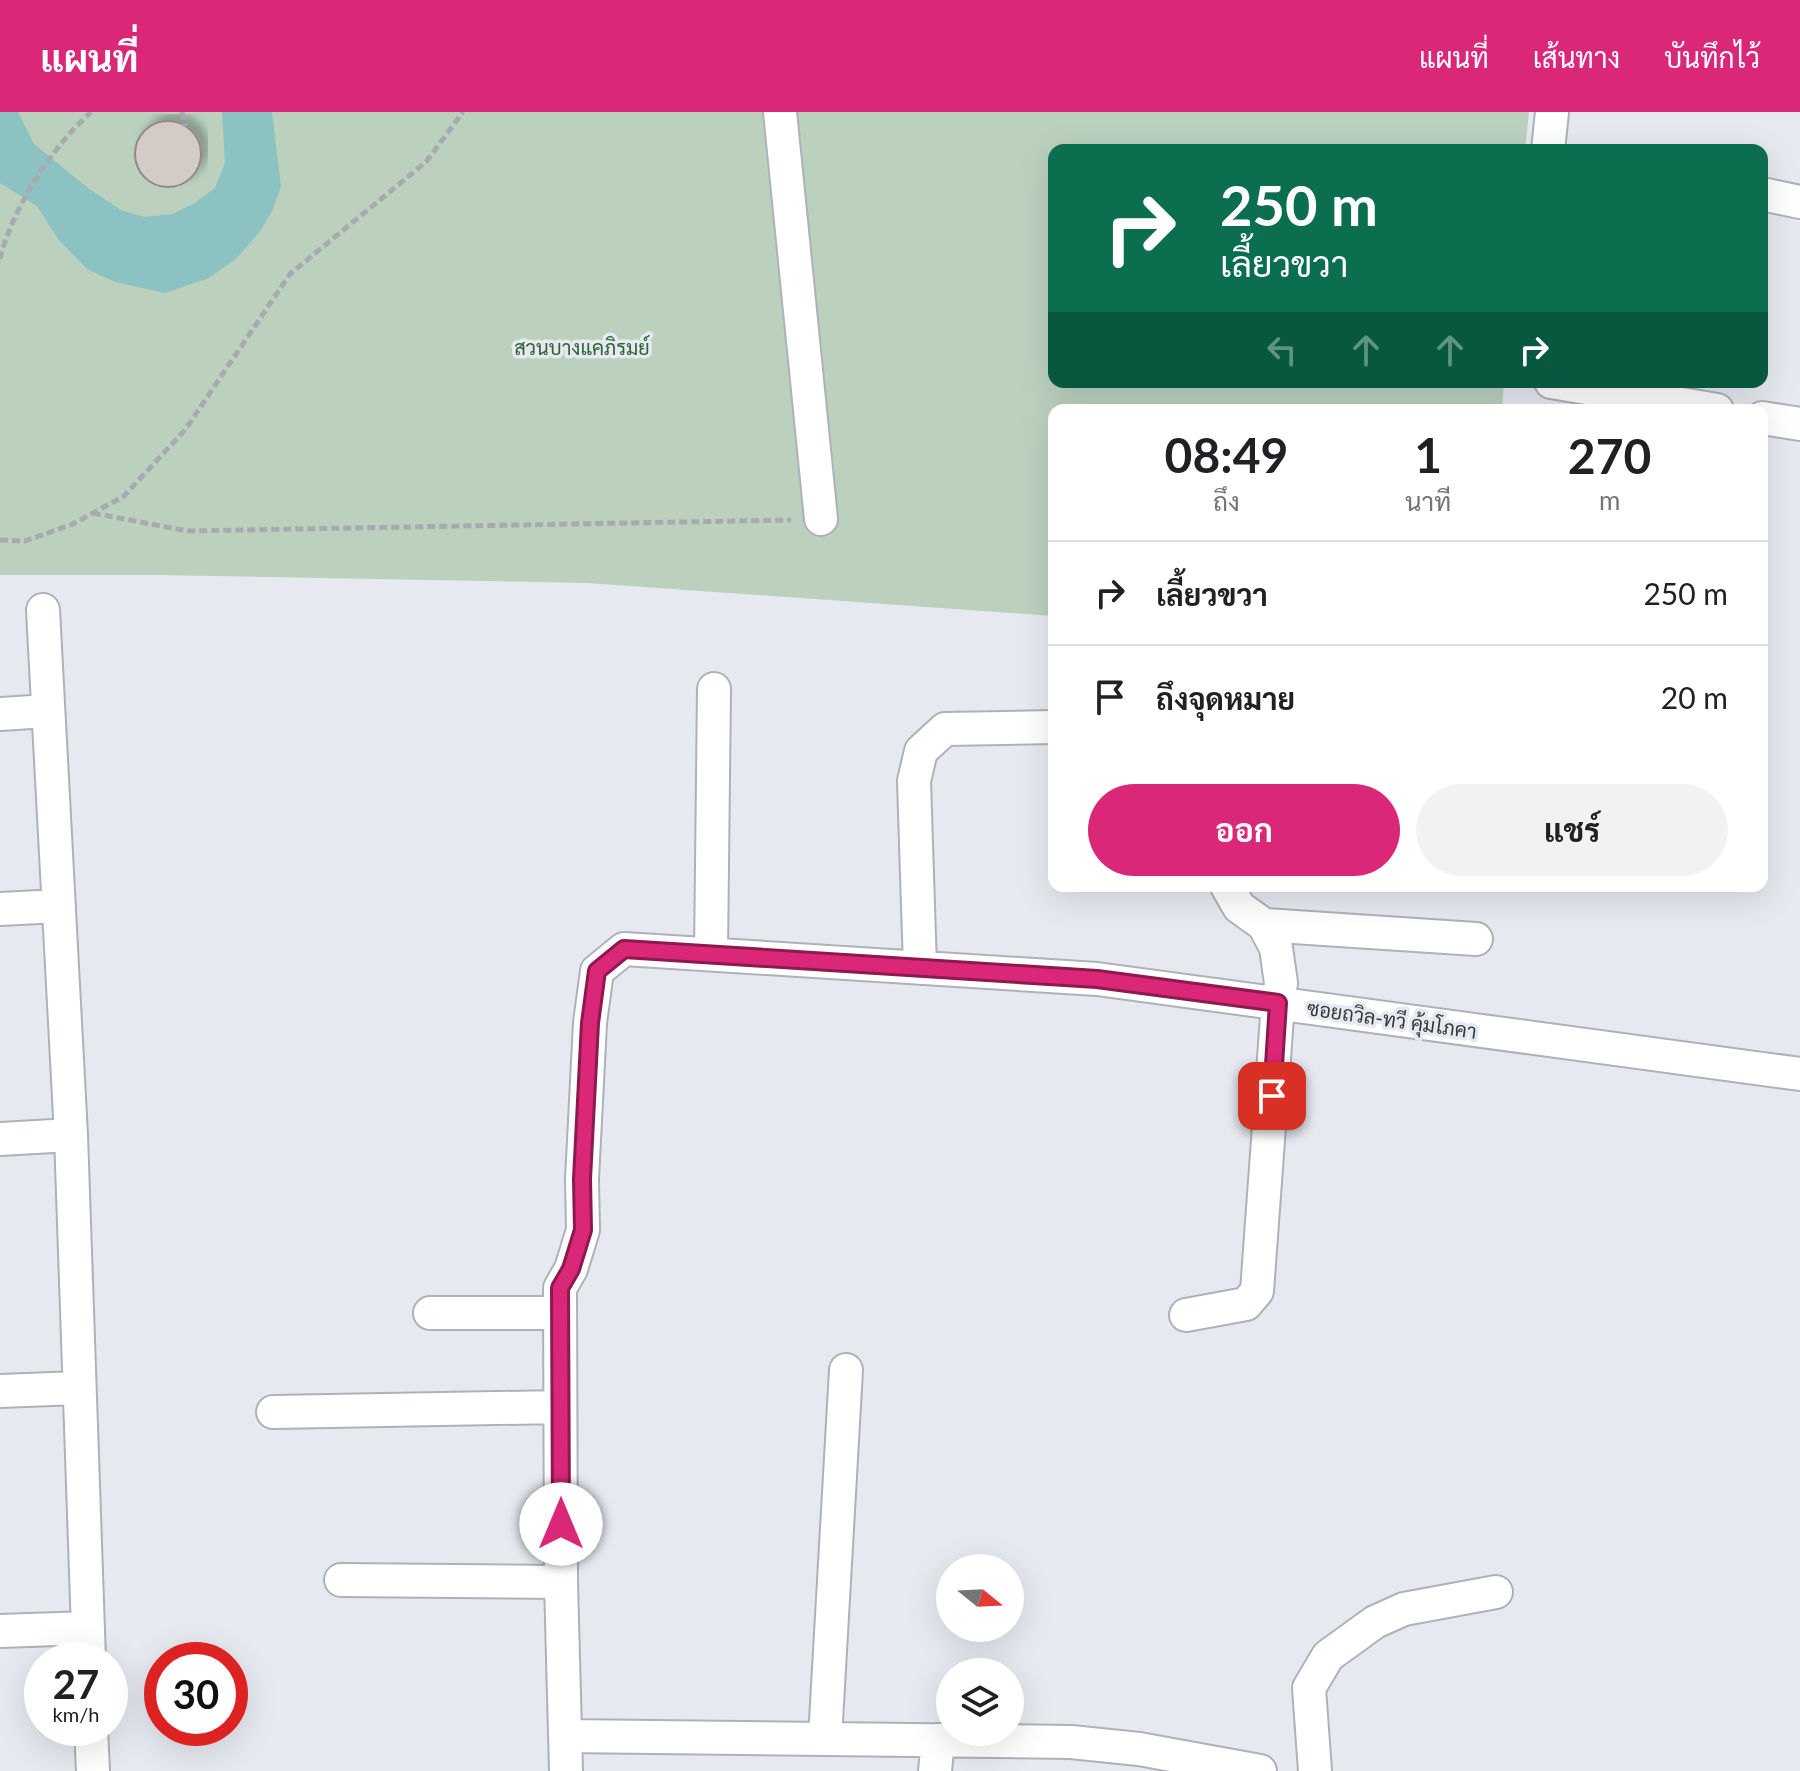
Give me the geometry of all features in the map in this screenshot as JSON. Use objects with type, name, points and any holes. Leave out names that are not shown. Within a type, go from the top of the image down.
[{"type":"street","points":[[780,112],[821,519]]},
{"type":"street","points":[[1549,144],[1552,112]]},
{"type":"street","points":[[1768,195],[1800,202]]},
{"type":"street","points":[[1587,388],[1681,404]]},
{"type":"street","points":[[1768,419],[1800,424]]},
{"type":"street","points":[[43,610],[71,1135],[88,1642]]},
{"type":"street","points":[[711,954],[714,689]]},
{"type":"street","points":[[0,714],[48,711]]},
{"type":"street","points":[[920,968],[914,781],[921,751],[945,729],[1048,727]]},
{"type":"street","points":[[1186,1315],[1246,1304],[1257,1291],[1281,983],[1276,948],[1264,925],[1239,907],[1230,892]]},
{"type":"street","points":[[0,909],[59,906]]},
{"type":"street","points":[[1264,925],[1476,939]]},
{"type":"street","name":"ซอยถวิล-ทวี คุ้มโภคา","points":[[566,1771],[561,1582],[560,1288],[571,1269],[583,1230],[582,1179],[590,1023],[597,971],[624,949],[1097,979],[1800,1074]]},
{"type":"street","points":[[0,1139],[71,1135]]},
{"type":"street","points":[[430,1313],[559,1313]]},
{"type":"street","points":[[825,1739],[846,1370]]},
{"type":"street","points":[[0,1391],[79,1388]]},
{"type":"street","points":[[273,1412],[560,1407]]},
{"type":"street","points":[[341,1580],[561,1582]]},
{"type":"street","points":[[1315,1771],[1309,1688],[1328,1656],[1375,1622],[1404,1609],[1496,1592]]},
{"type":"street","points":[[0,1631],[74,1642]]},
{"type":"street","points":[[565,1736],[825,1739],[937,1756],[1071,1742],[1139,1749],[1219,1767],[1260,1771]]},
{"type":"street","points":[[92,1746],[93,1771]]},
{"type":"path","points":[[0,259],[6,235],[45,166],[91,112]]},
{"type":"path","points":[[182,112],[185,126]]},
{"type":"path","points":[[0,540],[25,541],[73,524],[124,496],[185,430],[290,274],[426,162],[463,112]]},
{"type":"path","points":[[93,513],[187,531],[821,519]]},
{"type":"green space","name":"สวนบางแคภิรมย์","points":[[0,112],[1529,112],[1526,144],[1048,144],[1048,388],[1504,388],[1502,404],[1048,404],[1048,616],[587,583],[0,575]]},
{"type":"water","points":[[0,112],[18,112],[34,144],[88,188],[121,210],[144,217],[172,214],[215,188],[225,163],[222,112],[272,112],[281,187],[261,230],[237,258],[209,278],[165,293],[115,282],[87,269],[58,239],[37,206],[0,183]]},
{"type":"building","points":[[168,121],[191,131],[201,154],[191,177],[168,187],[145,177],[135,154],[145,131]]},
{"type":"route","points":[[561,1524],[560,1288],[571,1269],[583,1230],[582,1179],[590,1023],[597,971],[624,949],[1097,979],[1278,1003],[1272,1096]]}]
